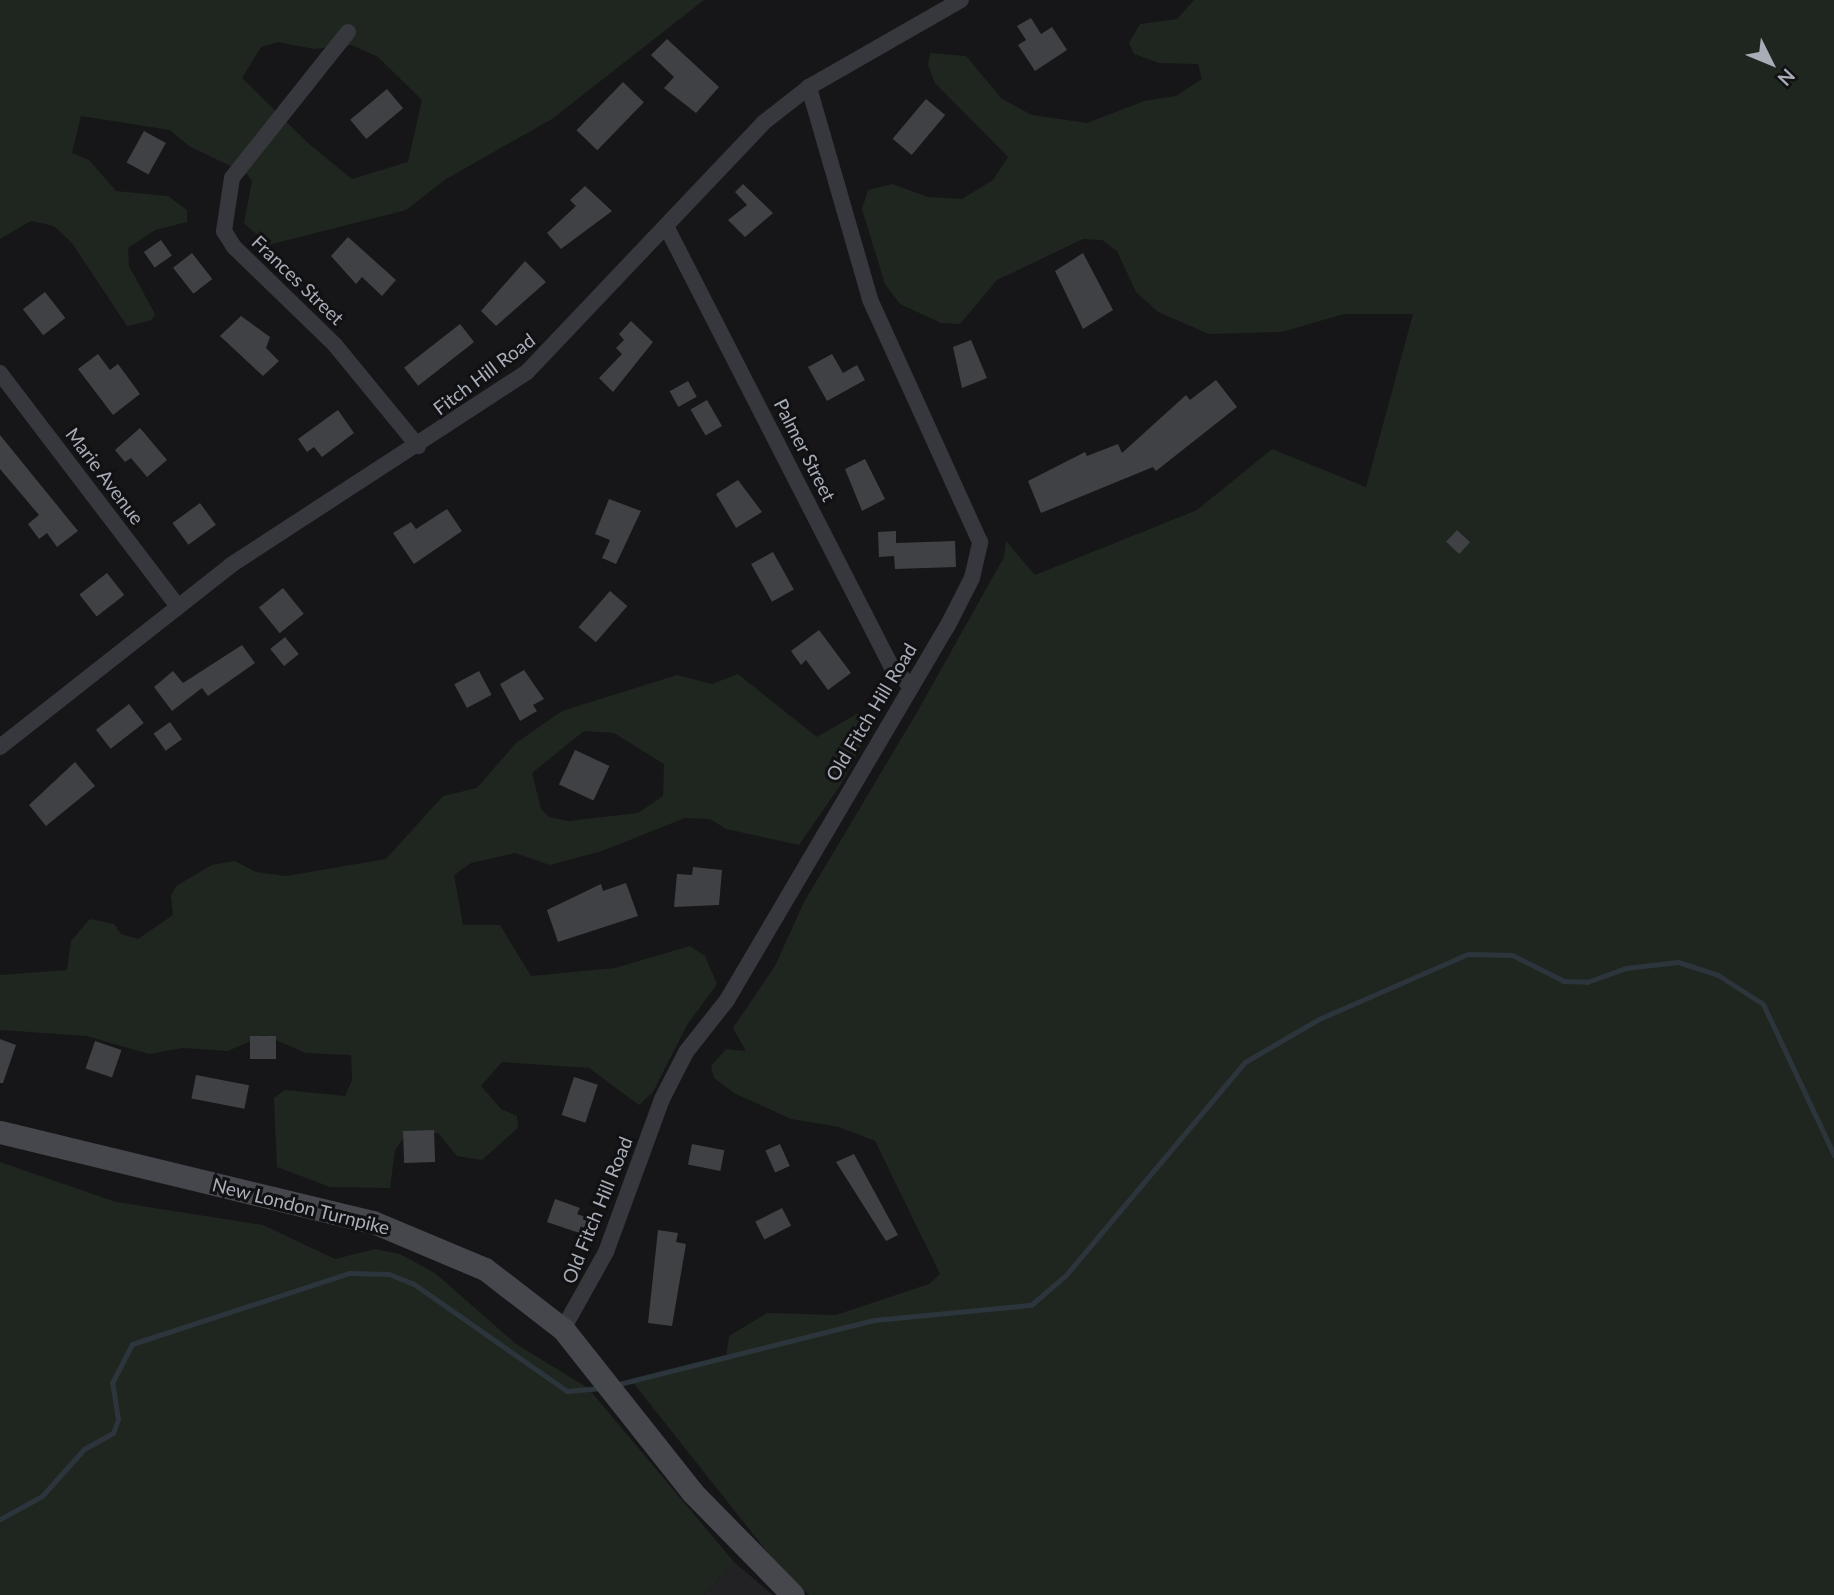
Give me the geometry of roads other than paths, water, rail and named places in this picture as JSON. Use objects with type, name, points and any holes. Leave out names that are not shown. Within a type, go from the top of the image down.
[{"type":"main road","name":"New London Turnpike","points":[[0,1132],[373,1222],[485,1269],[563,1329],[692,1492],[793,1595]]},
{"type":"street","name":"Fitch Hill Road","points":[[0,747],[176,604],[527,372],[667,228],[763,123],[809,87],[961,0]]},
{"type":"street","name":"Frances Street","points":[[348,32],[232,178],[224,231],[234,247],[330,339],[418,446]]},
{"type":"street","name":"Old Fitch Hill Road","points":[[563,1329],[586,1296],[607,1252],[663,1099],[686,1052],[727,1000],[911,687],[972,578],[980,542],[870,299],[809,87]]},
{"type":"street","name":"Palmer Street","points":[[667,228],[892,667],[911,687]]},
{"type":"street","name":"Marie Avenue","points":[[0,373],[176,604]]},
{"type":"waterway","points":[[615,1385],[874,1320],[1031,1305],[1066,1275],[1245,1062],[1319,1019],[1468,954],[1512,955],[1564,981],[1587,982],[1626,968],[1678,962],[1718,975],[1763,1004],[1834,1155]]},
{"type":"waterway","points":[[0,1519],[42,1496],[84,1449],[113,1433],[118,1419],[112,1383],[132,1344],[349,1273],[389,1274],[414,1284],[567,1391],[602,1388]]}]
